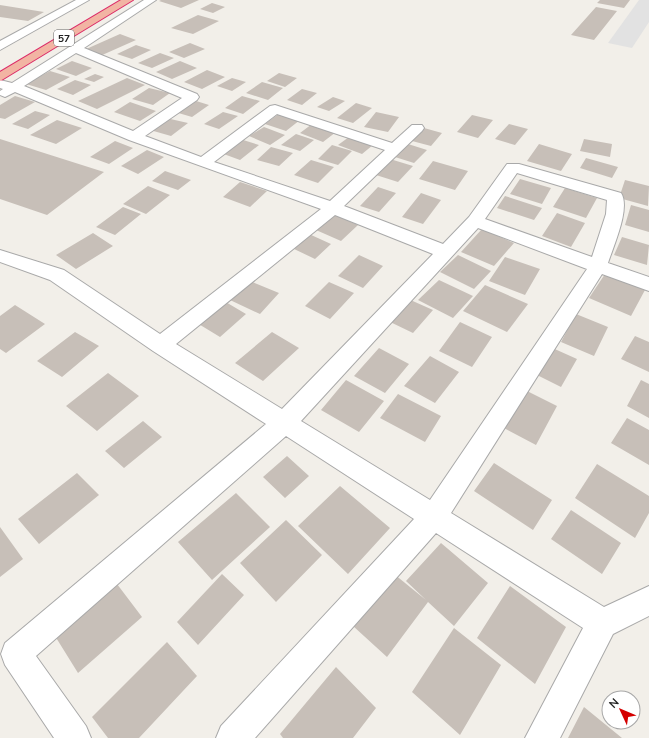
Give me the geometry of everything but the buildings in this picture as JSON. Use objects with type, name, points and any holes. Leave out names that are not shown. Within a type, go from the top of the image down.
[{"type":"highway","name":"57","points":[[0,77],[128,0]]},
{"type":"highway","name":"57","points":[[58,27],[95,6]]},
{"type":"street","points":[[4,44],[84,0]]},
{"type":"street","points":[[0,96],[7,86],[74,48],[151,0]]},
{"type":"street","points":[[4,44],[27,45]]},
{"type":"street","points":[[74,48],[192,97],[134,137]]},
{"type":"street","points":[[7,86],[134,137],[203,163],[333,208],[445,252]]},
{"type":"street","points":[[203,163],[275,109],[395,149]]},
{"type":"street","points":[[161,345],[333,208],[417,128]]},
{"type":"street","points":[[74,738],[16,654],[284,422],[475,221],[513,167],[615,197],[615,214],[598,266],[434,516],[233,738]]},
{"type":"street","points":[[475,221],[649,284]]},
{"type":"street","points":[[0,256],[57,275],[161,345],[602,623]]},
{"type":"street","points":[[542,738],[602,623],[649,601]]},
{"type":"shaded area","points":[[639,0],[649,0],[649,22],[632,48],[608,43]]}]
